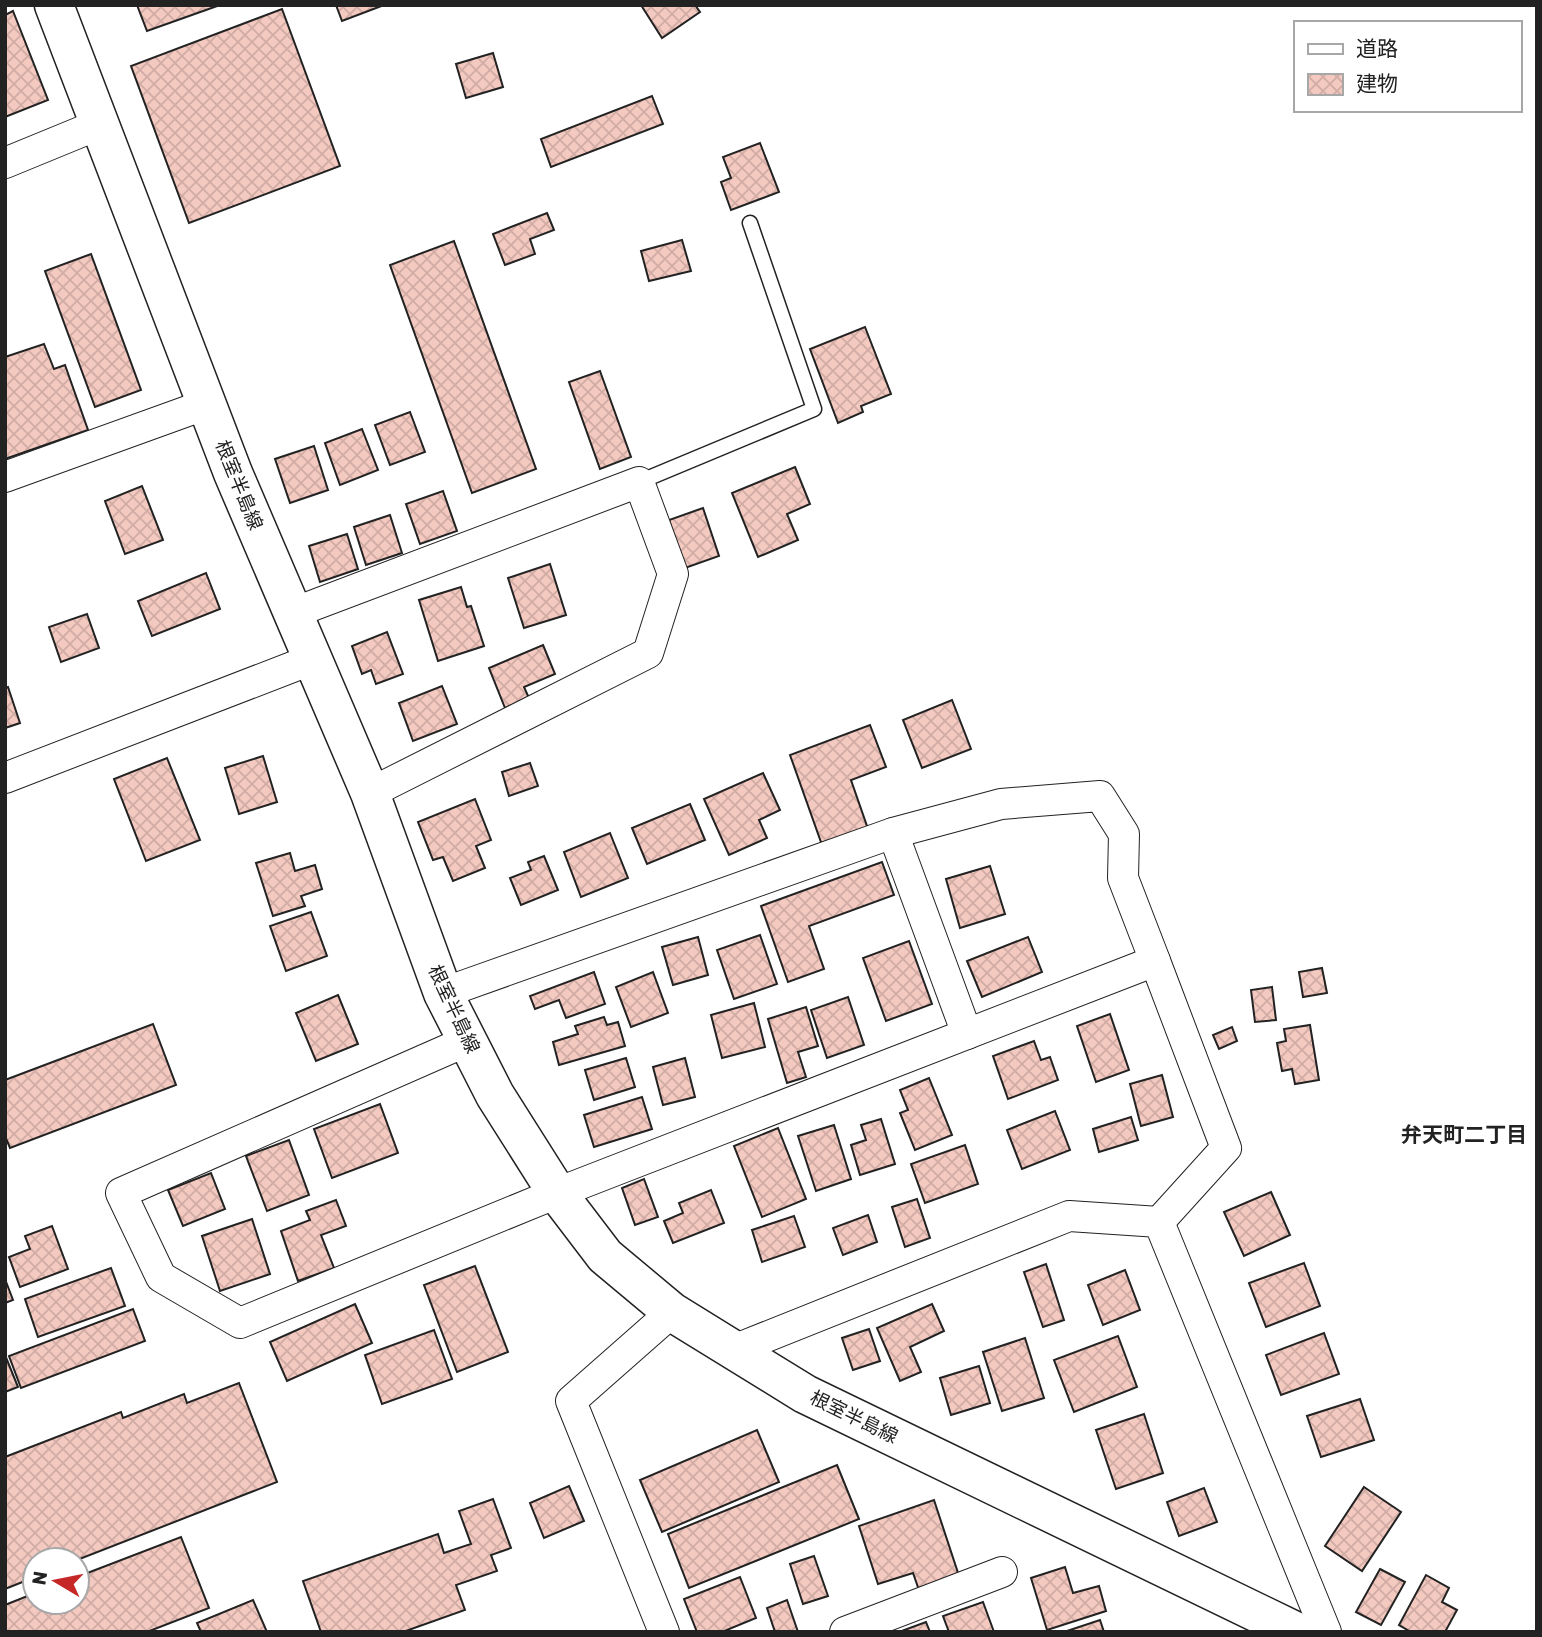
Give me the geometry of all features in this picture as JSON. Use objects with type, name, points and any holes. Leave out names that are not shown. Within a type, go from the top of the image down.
[{"type":"main road","name":"根室半島線","points":[[54,5],[207,404],[370,793],[443,993],[495,1095],[557,1193],[605,1256],[672,1312],[805,1394],[1297,1632]]},
{"type":"street","points":[[5,163],[100,124]]},
{"type":"street","points":[[5,477],[207,404]]},
{"type":"street","points":[[293,613],[639,482],[673,574],[648,653],[370,793]]},
{"type":"street","points":[[5,779],[313,659]]},
{"type":"street","points":[[443,993],[893,833],[1001,804],[1100,796],[1124,834],[1123,878],[1226,1148],[1159,1222]]},
{"type":"street","points":[[893,833],[967,1034]]},
{"type":"street","points":[[467,1041],[121,1193],[161,1277],[240,1323],[557,1193],[1155,961]]},
{"type":"street","points":[[736,1349],[1069,1216],[1159,1222]]},
{"type":"street","points":[[1159,1222],[1326,1632]]},
{"type":"street","points":[[664,1632],[571,1401],[672,1312]]},
{"type":"street","points":[[845,1632],[1002,1572]]},
{"type":"lane","points":[[639,482],[814,409],[750,223]]},
{"type":"building","points":[[137,5],[220,5],[147,31]]},
{"type":"building","points":[[336,5],[384,5],[342,21]]},
{"type":"building","points":[[641,5],[695,5],[700,12],[662,38]]},
{"type":"building","points":[[282,9],[340,166],[189,223],[131,66]]},
{"type":"building","points":[[13,11],[48,100],[5,117],[5,15]]},
{"type":"building","points":[[493,53],[503,87],[466,98],[456,64]]},
{"type":"building","points":[[652,96],[663,124],[551,167],[541,139]]},
{"type":"building","points":[[760,143],[779,192],[731,210],[721,182],[731,178],[723,157]]},
{"type":"building","points":[[547,213],[554,230],[530,239],[535,254],[505,265],[493,234]]},
{"type":"building","points":[[682,240],[691,271],[649,281],[641,251]]},
{"type":"building","points":[[454,241],[536,469],[472,493],[390,265]]},
{"type":"building","points":[[91,254],[141,390],[95,407],[45,271]]},
{"type":"building","points":[[865,327],[891,394],[861,406],[863,412],[838,423],[810,349]]},
{"type":"building","points":[[44,344],[54,369],[65,365],[88,430],[5,459],[5,357]]},
{"type":"building","points":[[600,371],[631,457],[600,469],[569,382]]},
{"type":"building","points":[[410,412],[425,452],[390,465],[375,425]]},
{"type":"building","points":[[362,429],[378,470],[340,485],[325,443]]},
{"type":"building","points":[[314,446],[328,490],[290,503],[275,459]]},
{"type":"building","points":[[795,467],[810,504],[787,514],[798,540],[758,557],[732,493]]},
{"type":"building","points":[[142,486],[163,540],[125,554],[105,501]]},
{"type":"building","points":[[443,491],[457,531],[420,544],[406,504]]},
{"type":"building","points":[[703,508],[719,556],[685,568],[669,520]]},
{"type":"building","points":[[390,515],[402,553],[366,565],[354,527]]},
{"type":"building","points":[[347,534],[358,569],[320,582],[309,546]]},
{"type":"building","points":[[550,564],[566,615],[524,628],[508,578]]},
{"type":"building","points":[[206,573],[220,609],[152,636],[138,601]]},
{"type":"building","points":[[461,587],[467,607],[471,606],[484,646],[438,661],[419,600]]},
{"type":"building","points":[[87,614],[99,648],[61,662],[49,627]]},
{"type":"building","points":[[387,632],[403,674],[376,684],[371,670],[362,674],[352,646]]},
{"type":"building","points":[[543,645],[555,674],[524,687],[529,698],[505,708],[489,668]]},
{"type":"building","points":[[442,686],[457,724],[413,741],[399,703]]},
{"type":"building","points":[[8,687],[20,723],[5,728],[5,688]]},
{"type":"building","points":[[952,700],[971,749],[922,768],[903,720]]},
{"type":"building","points":[[870,725],[886,767],[851,780],[868,829],[822,845],[790,755]]},
{"type":"building","points":[[263,756],[277,802],[239,814],[225,768]]},
{"type":"building","points":[[167,758],[200,840],[146,861],[114,779]]},
{"type":"building","points":[[530,763],[538,786],[509,796],[502,772]]},
{"type":"building","points":[[763,773],[780,810],[759,820],[767,838],[729,855],[704,799]]},
{"type":"building","points":[[475,799],[491,840],[476,846],[485,868],[453,881],[443,857],[433,860],[418,822]]},
{"type":"building","points":[[690,804],[705,840],[647,864],[632,828]]},
{"type":"building","points":[[610,833],[628,878],[581,897],[564,852]]},
{"type":"building","points":[[290,853],[295,871],[315,865],[322,889],[301,896],[305,906],[273,916],[256,863]]},
{"type":"building","points":[[544,856],[558,890],[521,905],[510,878],[531,870],[528,862]]},
{"type":"building","points":[[882,862],[894,895],[809,926],[824,969],[788,982],[761,906]]},
{"type":"building","points":[[990,866],[1005,914],[960,928],[946,879]]},
{"type":"building","points":[[311,912],[327,956],[286,971],[270,926]]},
{"type":"building","points":[[760,935],[777,984],[734,999],[717,950]]},
{"type":"building","points":[[698,937],[708,975],[673,985],[662,947]]},
{"type":"building","points":[[1028,937],[1042,972],[982,997],[967,961]]},
{"type":"building","points":[[909,941],[932,1004],[886,1021],[863,958]]},
{"type":"building","points":[[1322,968],[1327,993],[1303,997],[1299,972]]},
{"type":"building","points":[[594,972],[605,1004],[566,1018],[559,1000],[535,1009],[530,996]]},
{"type":"building","points":[[653,972],[668,1013],[631,1027],[616,987]]},
{"type":"building","points":[[1272,987],[1276,1020],[1255,1022],[1251,990]]},
{"type":"building","points":[[338,995],[358,1044],[316,1061],[296,1013]]},
{"type":"building","points":[[848,997],[864,1045],[827,1058],[811,1010]]},
{"type":"building","points":[[754,1003],[765,1047],[722,1058],[711,1015]]},
{"type":"building","points":[[806,1007],[818,1046],[798,1052],[806,1077],[787,1083],[768,1019]]},
{"type":"building","points":[[1110,1014],[1129,1070],[1096,1082],[1077,1026]]},
{"type":"building","points":[[604,1017],[607,1025],[618,1022],[625,1046],[559,1065],[553,1042],[578,1034],[575,1026]]},
{"type":"building","points":[[153,1024],[176,1085],[10,1148],[5,1136],[5,1080]]},
{"type":"building","points":[[1310,1025],[1319,1080],[1295,1084],[1292,1069],[1282,1071],[1277,1043],[1286,1041],[1284,1029]]},
{"type":"building","points":[[1232,1027],[1237,1041],[1219,1049],[1213,1035]]},
{"type":"building","points":[[1034,1041],[1041,1060],[1050,1057],[1058,1080],[1008,1099],[993,1056]]},
{"type":"building","points":[[626,1058],[635,1087],[594,1100],[585,1070]]},
{"type":"building","points":[[685,1058],[695,1097],[663,1105],[653,1067]]},
{"type":"building","points":[[1162,1075],[1173,1117],[1141,1126],[1130,1084]]},
{"type":"building","points":[[929,1078],[952,1135],[915,1150],[900,1113],[908,1110],[900,1090]]},
{"type":"building","points":[[642,1097],[652,1129],[594,1147],[584,1115]]},
{"type":"building","points":[[380,1104],[398,1153],[332,1178],[314,1129]]},
{"type":"building","points":[[1055,1111],[1070,1150],[1022,1169],[1007,1130]]},
{"type":"building","points":[[1131,1117],[1138,1140],[1099,1152],[1093,1129]]},
{"type":"building","points":[[881,1119],[895,1164],[860,1175],[851,1145],[866,1140],[861,1125]]},
{"type":"building","points":[[834,1125],[851,1179],[816,1191],[798,1136]]},
{"type":"building","points":[[778,1128],[806,1199],[762,1217],[734,1146]]},
{"type":"building","points":[[289,1140],[309,1195],[267,1211],[246,1156]]},
{"type":"building","points":[[965,1145],[978,1184],[925,1203],[911,1164]]},
{"type":"building","points":[[211,1173],[225,1209],[183,1226],[168,1190]]},
{"type":"building","points":[[644,1179],[658,1217],[635,1225],[622,1188]]},
{"type":"building","points":[[711,1190],[724,1223],[673,1243],[664,1221],[683,1213],[679,1203]]},
{"type":"building","points":[[1271,1192],[1290,1235],[1244,1256],[1224,1212]]},
{"type":"building","points":[[917,1199],[930,1238],[905,1247],[892,1207]]},
{"type":"building","points":[[336,1200],[346,1226],[321,1235],[334,1268],[298,1281],[281,1231],[310,1220],[306,1211]]},
{"type":"building","points":[[868,1215],[877,1242],[843,1255],[833,1228]]},
{"type":"building","points":[[794,1216],[805,1247],[762,1262],[752,1230]]},
{"type":"building","points":[[252,1219],[270,1274],[220,1291],[202,1236]]},
{"type":"building","points":[[52,1226],[68,1269],[20,1287],[9,1257],[30,1249],[25,1236]]},
{"type":"building","points":[[1304,1263],[1320,1306],[1266,1327],[1249,1283]]},
{"type":"building","points":[[1046,1264],[1064,1320],[1043,1327],[1024,1272]]},
{"type":"building","points":[[475,1266],[508,1352],[457,1372],[424,1285]]},
{"type":"building","points":[[111,1268],[125,1306],[38,1337],[25,1299]]},
{"type":"building","points":[[1125,1270],[1140,1310],[1103,1325],[1088,1285]]},
{"type":"building","points":[[5,1279],[13,1300],[5,1303]]},
{"type":"building","points":[[355,1304],[372,1343],[287,1381],[270,1342]]},
{"type":"building","points":[[932,1304],[944,1331],[910,1347],[921,1372],[900,1381],[877,1328]]},
{"type":"building","points":[[133,1309],[145,1341],[21,1388],[9,1356]]},
{"type":"building","points":[[869,1329],[880,1361],[853,1370],[842,1338]]},
{"type":"building","points":[[434,1330],[452,1379],[382,1404],[365,1355]]},
{"type":"building","points":[[1324,1333],[1339,1374],[1281,1395],[1266,1355]]},
{"type":"building","points":[[1118,1336],[1137,1387],[1074,1412],[1054,1360]]},
{"type":"building","points":[[1025,1338],[1044,1398],[1002,1411],[983,1352]]},
{"type":"building","points":[[5,1355],[18,1387],[5,1392]]},
{"type":"building","points":[[979,1366],[990,1403],[951,1415],[940,1378]]},
{"type":"building","points":[[239,1383],[277,1482],[91,1555],[91,1546],[21,1546],[21,1583],[5,1589],[5,1457],[121,1412],[123,1418],[184,1394],[187,1403]]},
{"type":"building","points":[[1360,1399],[1374,1440],[1321,1457],[1307,1416]]},
{"type":"building","points":[[1144,1414],[1163,1473],[1116,1489],[1096,1430]]},
{"type":"building","points":[[757,1430],[779,1482],[662,1532],[640,1480]]},
{"type":"building","points":[[837,1465],[859,1519],[689,1588],[668,1534]]},
{"type":"building","points":[[569,1486],[584,1521],[544,1538],[530,1503]]},
{"type":"building","points":[[1364,1487],[1401,1512],[1362,1571],[1325,1546]]},
{"type":"building","points":[[1204,1488],[1217,1522],[1179,1536],[1167,1502]]},
{"type":"building","points":[[493,1499],[511,1548],[491,1555],[497,1571],[456,1585],[465,1610],[403,1632],[321,1632],[303,1581],[438,1534],[444,1553],[471,1544],[459,1511]]},
{"type":"building","points":[[934,1500],[960,1579],[920,1593],[913,1573],[878,1584],[859,1526]]},
{"type":"building","points":[[181,1537],[209,1608],[147,1632],[5,1632],[5,1605],[21,1599],[21,1616],[91,1616],[91,1572]]},
{"type":"building","points":[[814,1556],[828,1596],[803,1604],[790,1564]]},
{"type":"building","points":[[1065,1567],[1073,1593],[1099,1586],[1106,1611],[1047,1630],[1031,1578]]},
{"type":"building","points":[[1380,1569],[1405,1582],[1381,1625],[1356,1612]]},
{"type":"building","points":[[1426,1575],[1449,1588],[1442,1602],[1457,1610],[1445,1632],[1411,1632],[1399,1625]]},
{"type":"building","points":[[740,1577],[756,1618],[722,1632],[697,1632],[684,1599]]},
{"type":"building","points":[[253,1600],[267,1632],[201,1632],[197,1623]]},
{"type":"building","points":[[787,1600],[798,1632],[775,1632],[767,1608]]},
{"type":"building","points":[[983,1602],[994,1632],[949,1632],[943,1616]]},
{"type":"building","points":[[1100,1620],[1104,1632],[1067,1631]]},
{"type":"building","points":[[926,1622],[930,1632],[899,1632]]},
{"type":"district","name":"弁天町二丁目","points":[[1464,1134]]}]
